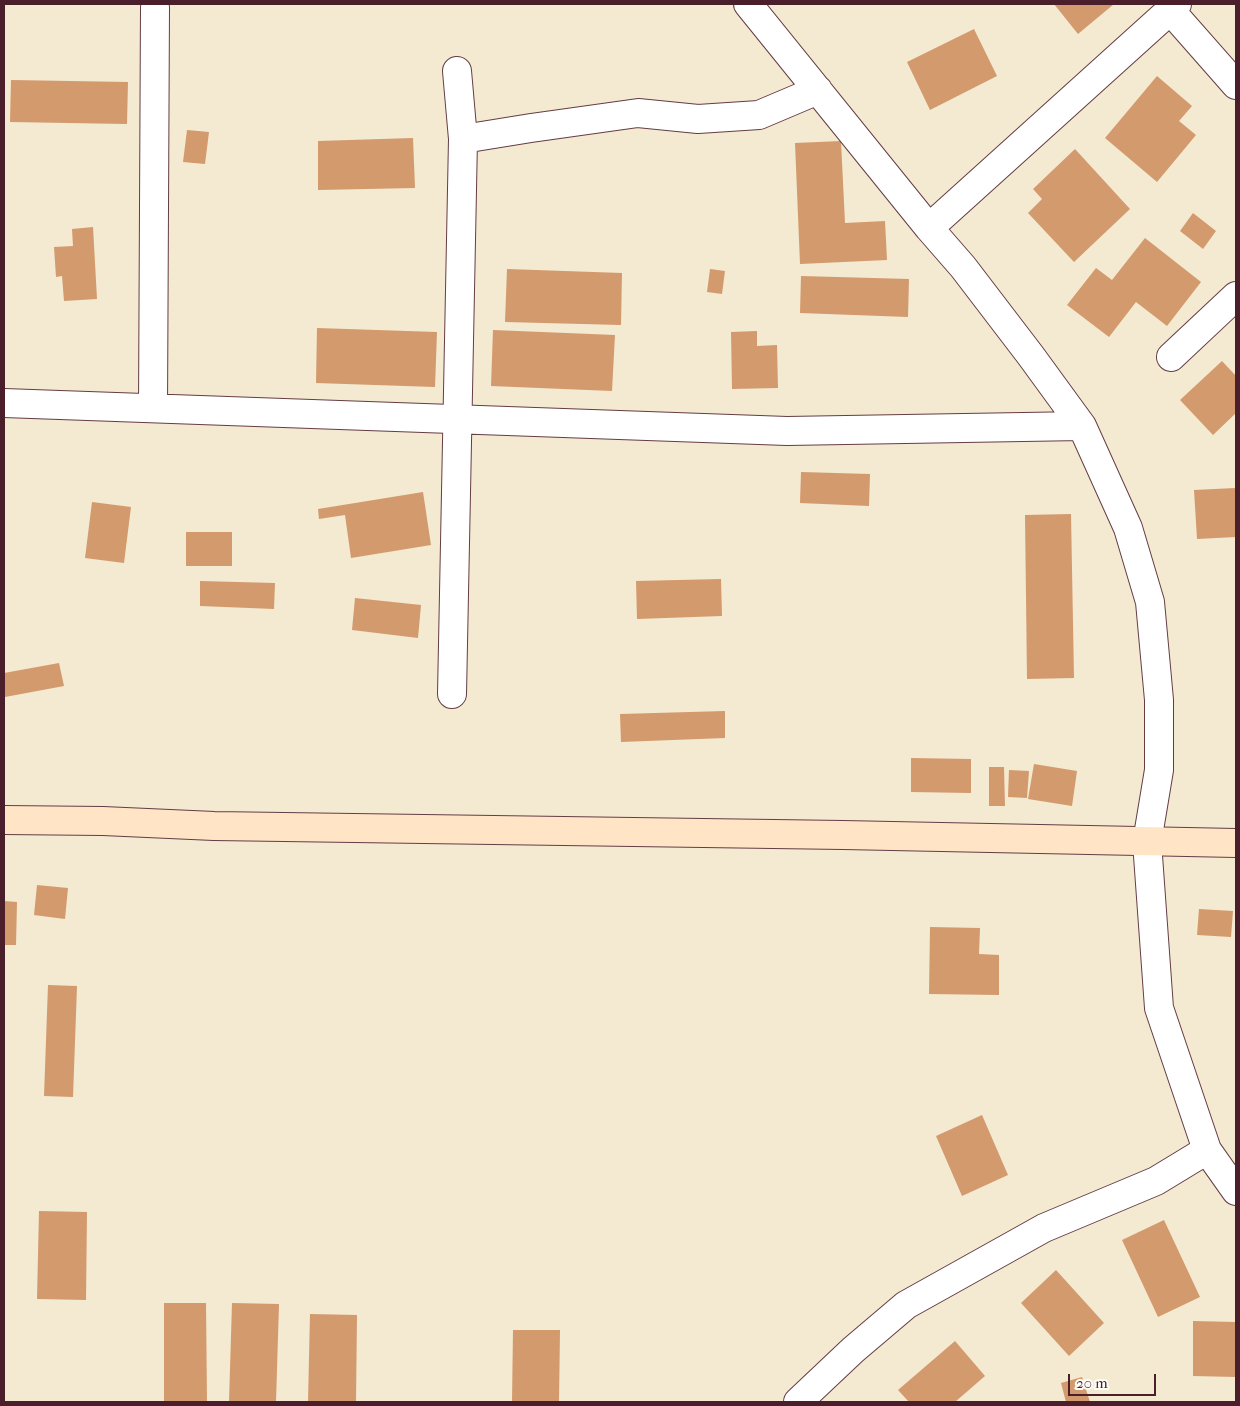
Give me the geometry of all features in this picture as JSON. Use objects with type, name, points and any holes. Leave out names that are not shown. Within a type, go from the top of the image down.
[{"type":"street","points":[[748,4],[929,228],[963,267],[1082,426],[1128,528],[1150,602],[1160,700],[1158,770],[1147,842],[1159,1008],[1207,1150],[1236,1190]]},
{"type":"street","points":[[153,408],[155,7]]},
{"type":"street","points":[[929,228],[1174,7],[1236,86]]},
{"type":"street","points":[[452,694],[463,139],[457,71]]},
{"type":"street","points":[[463,139],[638,113],[698,119],[759,115],[818,90]]},
{"type":"street","points":[[1171,357],[1236,296]]},
{"type":"street","points":[[4,403],[787,431],[1082,426]]},
{"type":"street","points":[[4,820],[103,821],[214,826],[843,834],[1236,843]]},
{"type":"street","points":[[798,1402],[853,1350],[906,1304],[1044,1228],[1156,1181],[1207,1150]]},
{"type":"building","points":[[1054,4],[1114,4],[1078,34]]},
{"type":"building","points":[[974,29],[997,76],[930,110],[907,62]]},
{"type":"building","points":[[1157,76],[1192,106],[1179,121],[1196,135],[1157,182],[1105,138]]},
{"type":"building","points":[[11,80],[128,82],[127,124],[10,122]]},
{"type":"building","points":[[187,130],[209,132],[205,164],[183,162]]},
{"type":"building","points":[[413,138],[415,188],[318,190],[318,141]]},
{"type":"building","points":[[841,141],[845,223],[885,221],[887,260],[800,264],[795,143]]},
{"type":"building","points":[[1075,149],[1130,209],[1074,262],[1028,213],[1042,199],[1033,189]]},
{"type":"building","points":[[1193,213],[1216,231],[1203,249],[1180,231]]},
{"type":"building","points":[[93,227],[97,299],[64,301],[62,276],[56,277],[54,247],[73,246],[72,229]]},
{"type":"building","points":[[1145,238],[1201,282],[1167,326],[1136,302],[1109,337],[1067,305],[1096,268],[1112,280]]},
{"type":"building","points":[[507,269],[622,273],[621,325],[505,322]]},
{"type":"building","points":[[710,269],[725,271],[722,294],[707,292]]},
{"type":"building","points":[[801,276],[909,279],[908,317],[800,313]]},
{"type":"building","points":[[317,328],[437,332],[435,387],[316,383]]},
{"type":"building","points":[[493,330],[615,335],[612,391],[491,386]]},
{"type":"building","points":[[757,331],[757,346],[777,345],[778,388],[732,389],[731,332]]},
{"type":"building","points":[[1222,361],[1236,376],[1236,413],[1213,435],[1180,400]]},
{"type":"building","points":[[801,472],[870,474],[869,506],[800,503]]},
{"type":"building","points":[[1235,488],[1236,537],[1197,539],[1194,490]]},
{"type":"building","points":[[423,492],[431,545],[351,558],[345,515],[319,519],[318,509]]},
{"type":"building","points":[[92,502],[131,507],[124,563],[85,558]]},
{"type":"building","points":[[1071,514],[1074,678],[1027,679],[1025,515]]},
{"type":"building","points":[[186,532],[232,532],[232,566],[186,566]]},
{"type":"building","points":[[721,579],[722,616],[637,619],[636,581]]},
{"type":"building","points":[[200,581],[275,583],[274,609],[200,606]]},
{"type":"building","points":[[355,598],[421,605],[418,638],[352,630]]},
{"type":"building","points":[[59,663],[64,686],[5,697],[4,673]]},
{"type":"building","points":[[725,711],[725,738],[621,742],[620,714]]},
{"type":"building","points":[[911,758],[971,759],[971,793],[911,792]]},
{"type":"building","points":[[1034,764],[1077,771],[1072,806],[1028,799]]},
{"type":"building","points":[[989,767],[1004,767],[1005,806],[989,806]]},
{"type":"building","points":[[1009,770],[1029,771],[1027,798],[1008,797]]},
{"type":"building","points":[[37,885],[68,888],[65,919],[34,915]]},
{"type":"building","points":[[4,901],[17,902],[16,945],[4,945]]},
{"type":"building","points":[[1199,909],[1233,911],[1231,937],[1197,935]]},
{"type":"building","points":[[930,927],[980,928],[979,954],[999,955],[999,995],[929,994]]},
{"type":"building","points":[[48,985],[77,986],[73,1097],[44,1096]]},
{"type":"building","points":[[982,1115],[1008,1175],[962,1196],[936,1136]]},
{"type":"building","points":[[39,1211],[87,1212],[86,1300],[37,1299]]},
{"type":"building","points":[[1164,1220],[1200,1297],[1158,1317],[1122,1240]]},
{"type":"building","points":[[1056,1270],[1104,1323],[1069,1356],[1021,1303]]},
{"type":"building","points":[[164,1303],[206,1303],[207,1402],[164,1402]]},
{"type":"building","points":[[232,1303],[279,1304],[276,1402],[229,1402]]},
{"type":"building","points":[[310,1314],[357,1315],[356,1402],[308,1402]]},
{"type":"building","points":[[1193,1321],[1236,1322],[1236,1377],[1193,1376]]},
{"type":"building","points":[[513,1330],[560,1330],[559,1402],[512,1402]]},
{"type":"building","points":[[955,1341],[985,1376],[955,1402],[909,1402],[898,1390]]},
{"type":"building","points":[[1082,1377],[1090,1402],[1066,1402],[1061,1383]]}]
